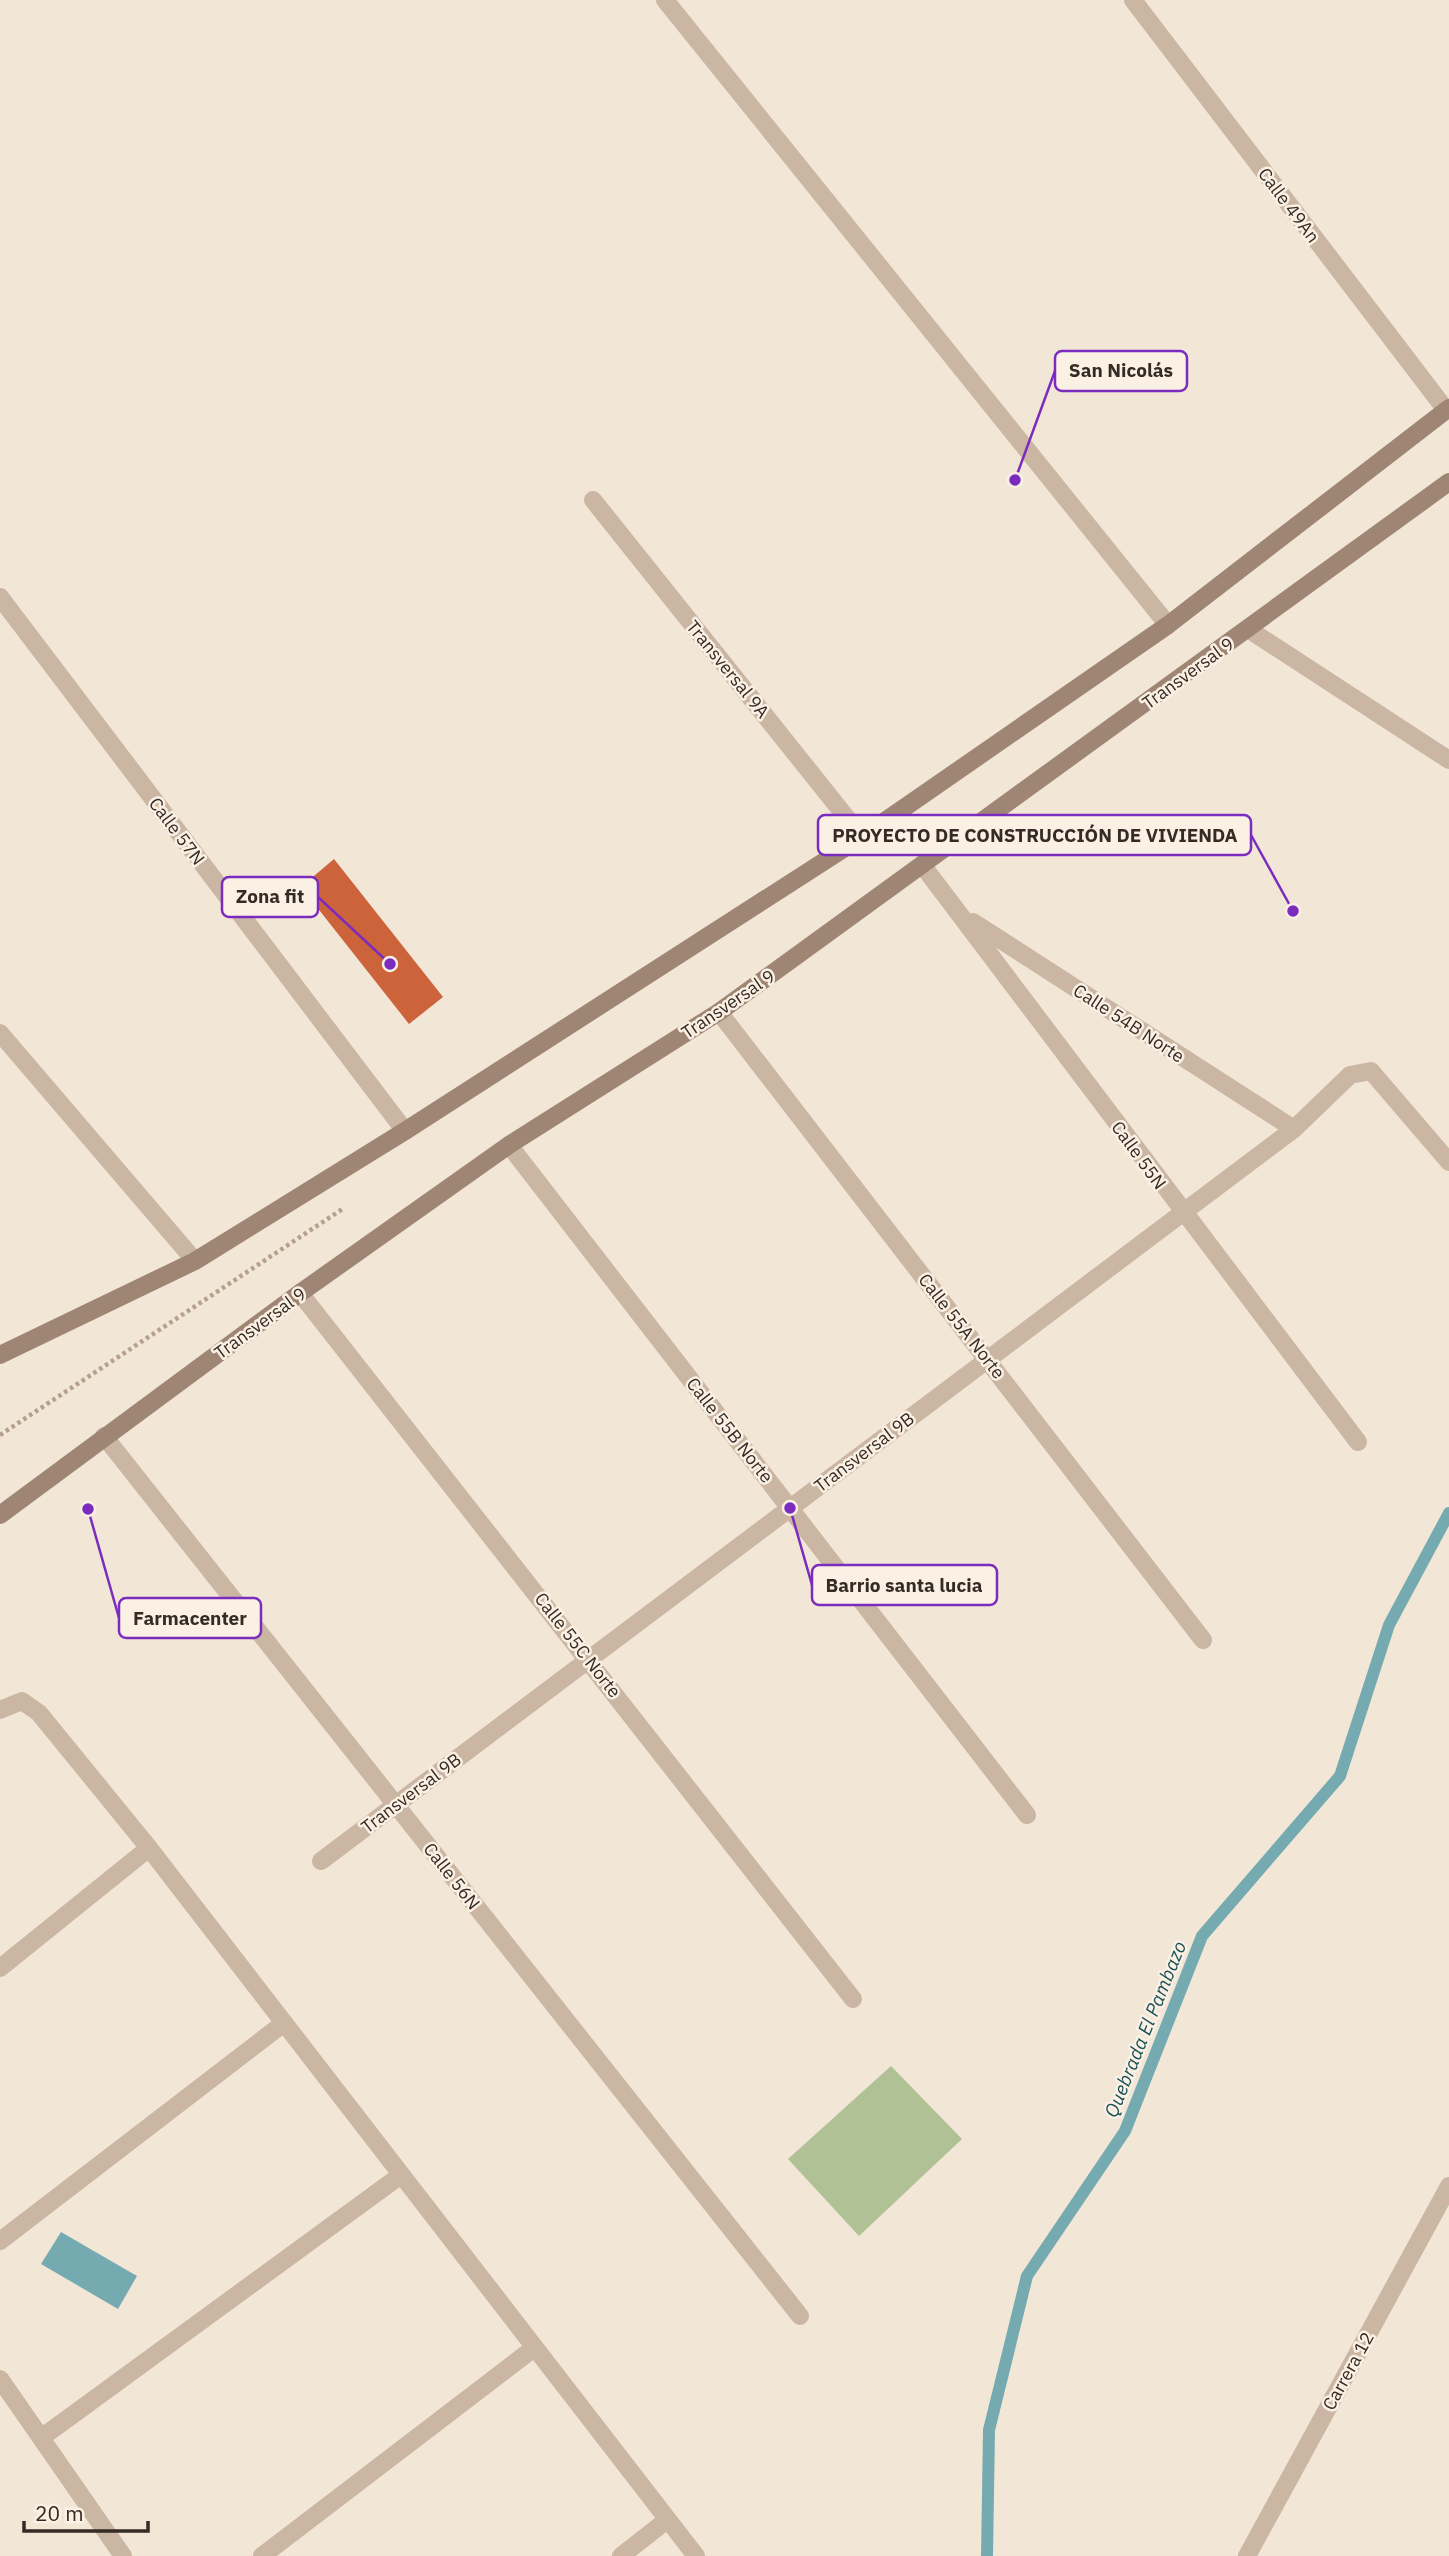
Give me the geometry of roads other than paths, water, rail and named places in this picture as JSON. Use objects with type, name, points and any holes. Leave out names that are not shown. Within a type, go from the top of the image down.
[{"type":"main road","points":[[0,1355],[195,1261],[405,1131],[862,837],[1168,625],[1447,409]]},
{"type":"main road","name":"Transversal 9","points":[[0,1515],[300,1293],[509,1145],[719,1012],[1449,482]]},
{"type":"street","points":[[665,0],[1168,625]]},
{"type":"street","name":"Calle 49An","points":[[1133,0],[1447,409]]},
{"type":"street","name":"Transversal 9A","points":[[593,500],[862,837]]},
{"type":"street","name":"Calle 57N","points":[[0,597],[405,1131]]},
{"type":"street","points":[[1248,629],[1449,760]]},
{"type":"street","name":"Calle 55N","points":[[923,866],[964,916],[1182,1212],[1358,1442]]},
{"type":"street","name":"Calle 54B Norte","points":[[964,916],[1294,1129]]},
{"type":"street","name":"Calle 55A Norte","points":[[719,1012],[1203,1640]]},
{"type":"street","points":[[0,1033],[195,1261]]},
{"type":"street","name":"Transversal 9B","points":[[321,1861],[1294,1129],[1350,1075],[1371,1071],[1449,1162]]},
{"type":"street","name":"Calle 55B Norte","points":[[509,1145],[1027,1815]]},
{"type":"street","name":"Calle 55C Norte","points":[[300,1293],[589,1658],[853,1999]]},
{"type":"street","name":"Calle 56N","points":[[104,1436],[800,2316]]},
{"type":"street","points":[[0,1710],[22,1701],[39,1713],[149,1848],[696,2556]]},
{"type":"street","points":[[0,1968],[149,1848]]},
{"type":"street","points":[[0,2241],[284,2023]]},
{"type":"street","points":[[41,2438],[401,2175]]},
{"type":"street","name":"Carrera 12","points":[[1247,2556],[1449,2186]]},
{"type":"street","points":[[262,2556],[534,2348]]},
{"type":"street","points":[[0,2379],[123,2556]]},
{"type":"street","points":[[621,2556],[667,2520]]},
{"type":"water","points":[[61,2232],[137,2276],[118,2309],[41,2264]]},
{"type":"waterway","name":"Quebrada El Pambazo","points":[[987,2556],[989,2430],[1027,2276],[1125,2131],[1202,1936],[1340,1776],[1389,1625],[1449,1513]]},
{"type":"place","name":"San Nicolás","points":[[1015,480]]},
{"type":"place","name":"PROYECTO DE CONSTRUCCIÓN DE VIVIENDA","points":[[1293,911]]},
{"type":"place","name":"Zona fit","points":[[390,964]]},
{"type":"place","name":"Barrio santa lucia","points":[[790,1508]]},
{"type":"place","name":"Farmacenter","points":[[88,1509]]}]
